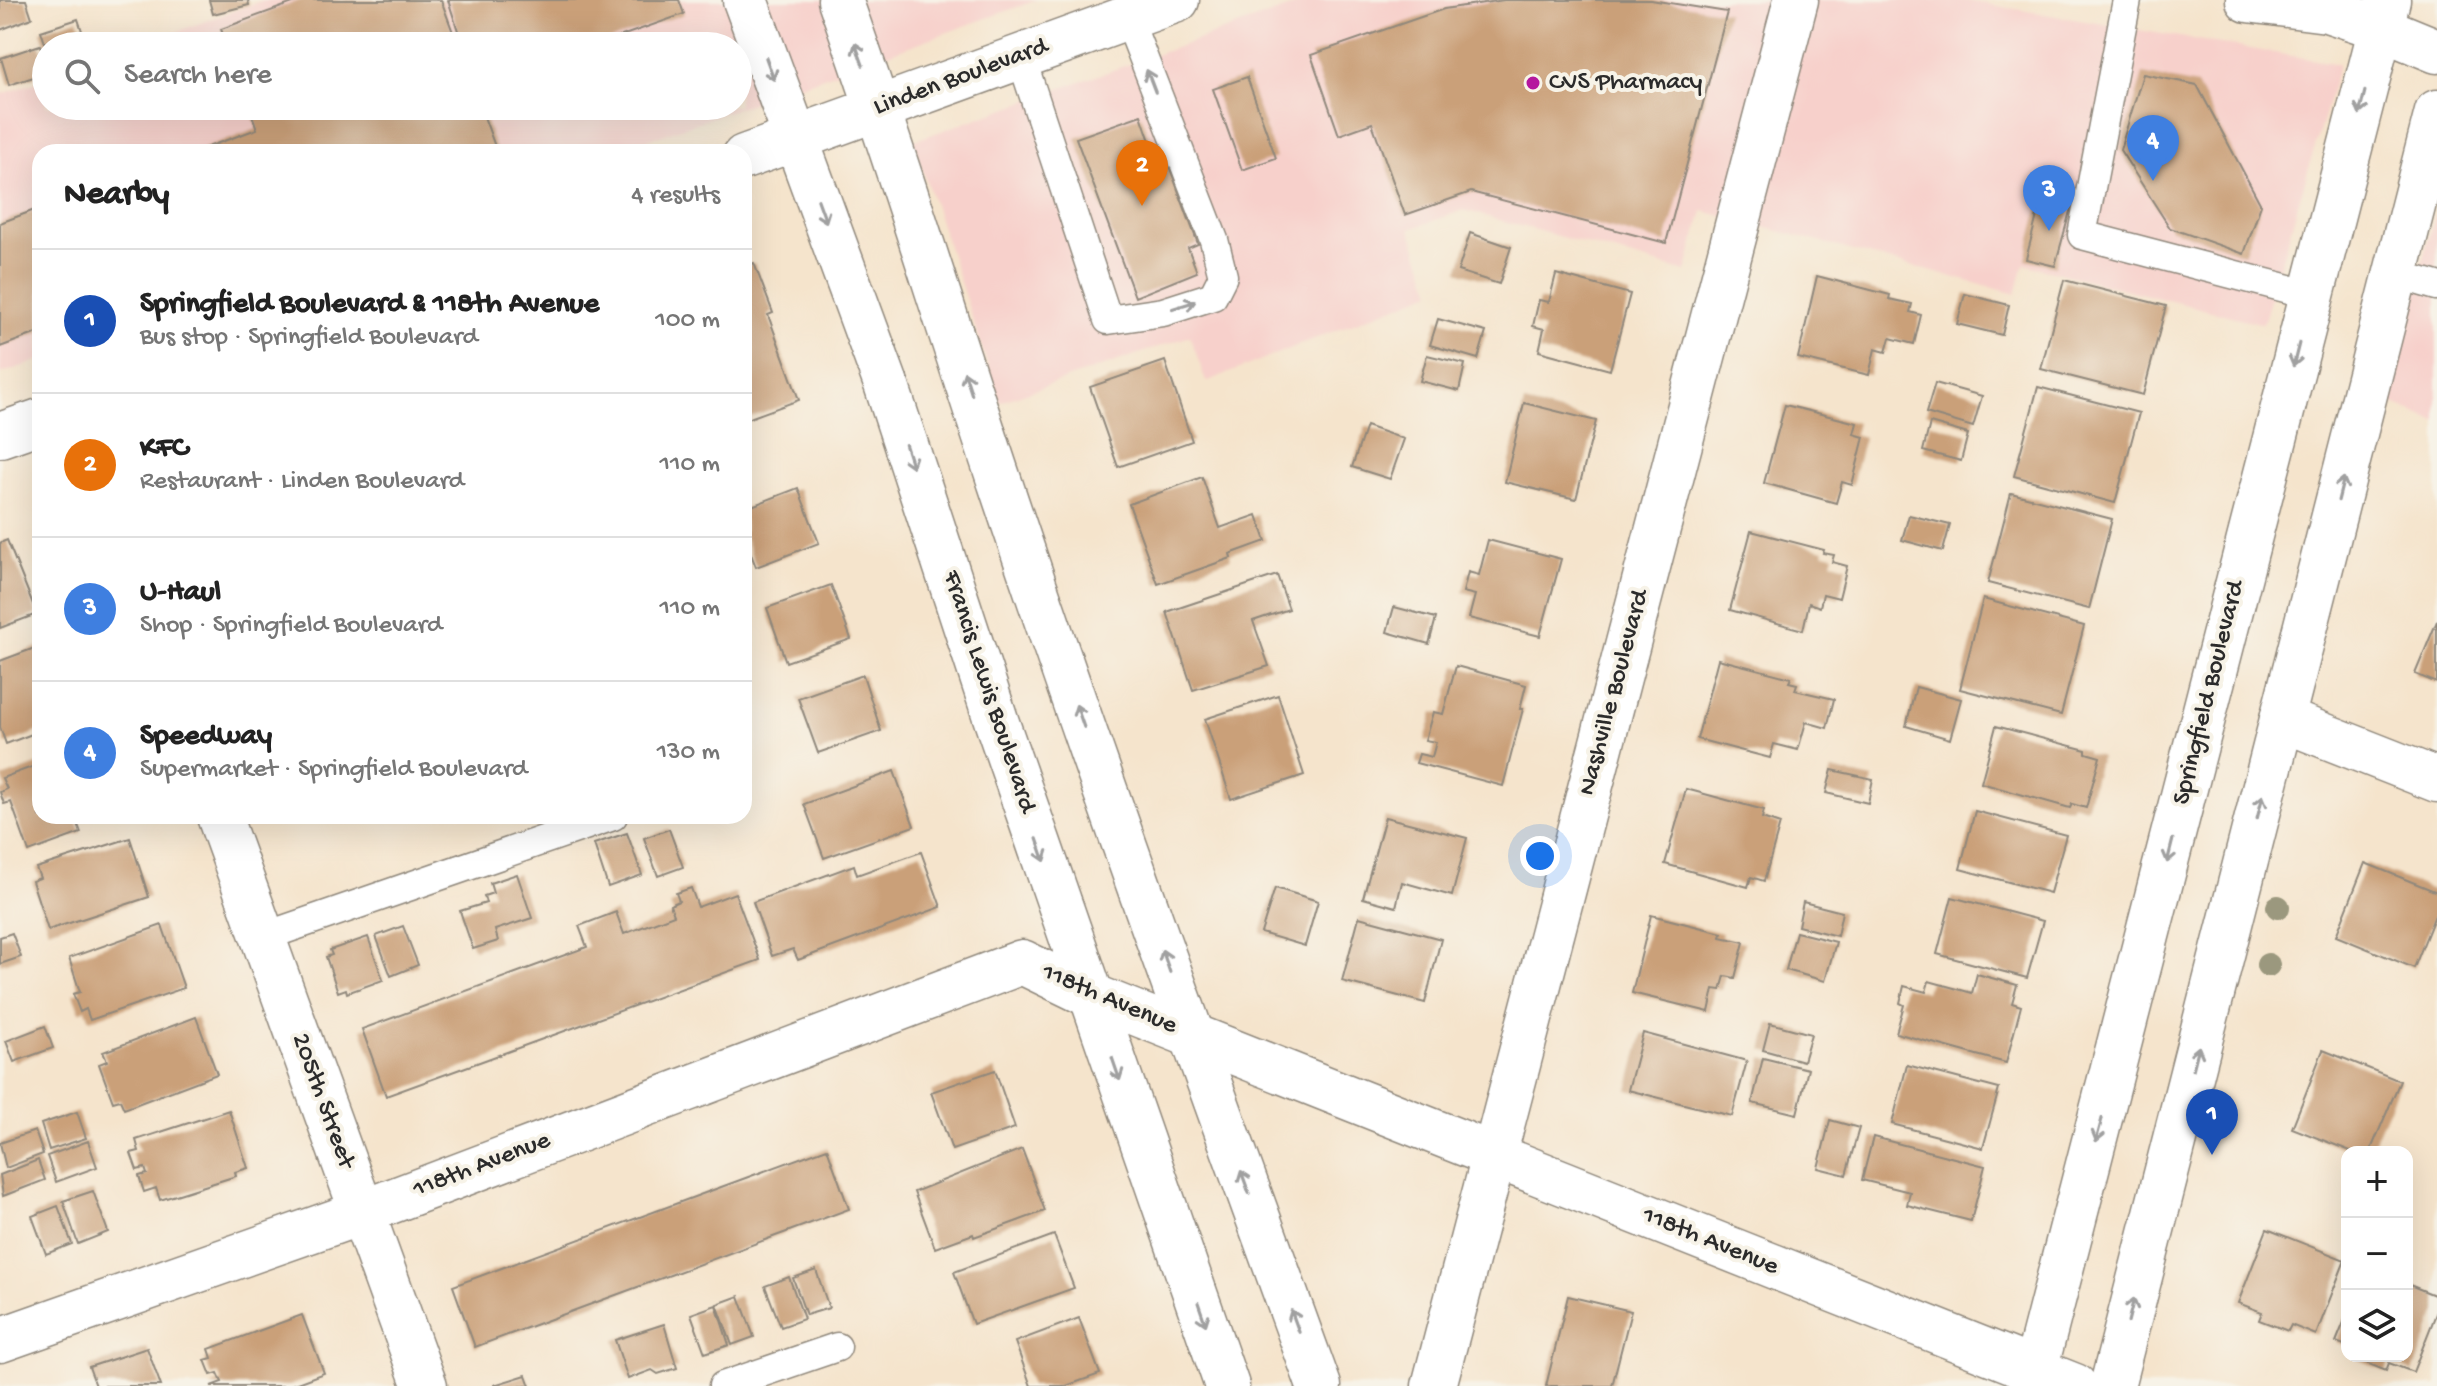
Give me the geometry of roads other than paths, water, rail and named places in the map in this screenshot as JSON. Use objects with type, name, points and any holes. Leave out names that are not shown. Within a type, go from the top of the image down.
[{"type":"main road","name":"Francis Lewis Boulevard","points":[[745,0],[886,384],[1090,995],[1227,1386]]},
{"type":"main road","points":[[840,0],[879,108],[1000,484],[1191,1035],[1319,1386]]},
{"type":"main road","name":"Linden Boulevard","points":[[752,154],[1177,0]]},
{"type":"main road","name":"Nashville Boulevard","points":[[1434,1386],[1796,0]]},
{"type":"main road","points":[[2248,0],[2384,14],[2437,51]]},
{"type":"main road","name":"Springfield Boulevard","points":[[2047,1381],[2312,295],[2384,14]]},
{"type":"main road","points":[[2112,1386],[2437,112]]},
{"type":"main road","points":[[0,435],[32,424]]},
{"type":"main road","points":[[2282,719],[2437,780]]},
{"type":"main road","name":"205th Street","points":[[222,824],[425,1386]]},
{"type":"main road","name":"118th Avenue","points":[[0,1340],[363,1212],[1022,962],[1090,995],[2047,1381]]},
{"type":"lane","points":[[2127,0],[2082,235],[2312,295]]},
{"type":"lane","points":[[1021,57],[1108,320],[1163,312],[1213,296],[1223,276],[1214,240],[1128,18]]},
{"type":"lane","points":[[2396,274],[2437,286]]},
{"type":"lane","points":[[263,937],[590,824]]},
{"type":"lane","points":[[723,1386],[837,1347]]},
{"type":"place","name":"CVS Pharmacy","points":[[1533,83]]},
{"type":"place","name":"Speedway","points":[[2153,181]]},
{"type":"place","name":"KFC","points":[[1142,206]]},
{"type":"place","name":"U-Haul","points":[[2049,231]]},
{"type":"place","name":"Springfield Boulevard & 118th Avenue","points":[[2212,1155]]}]
